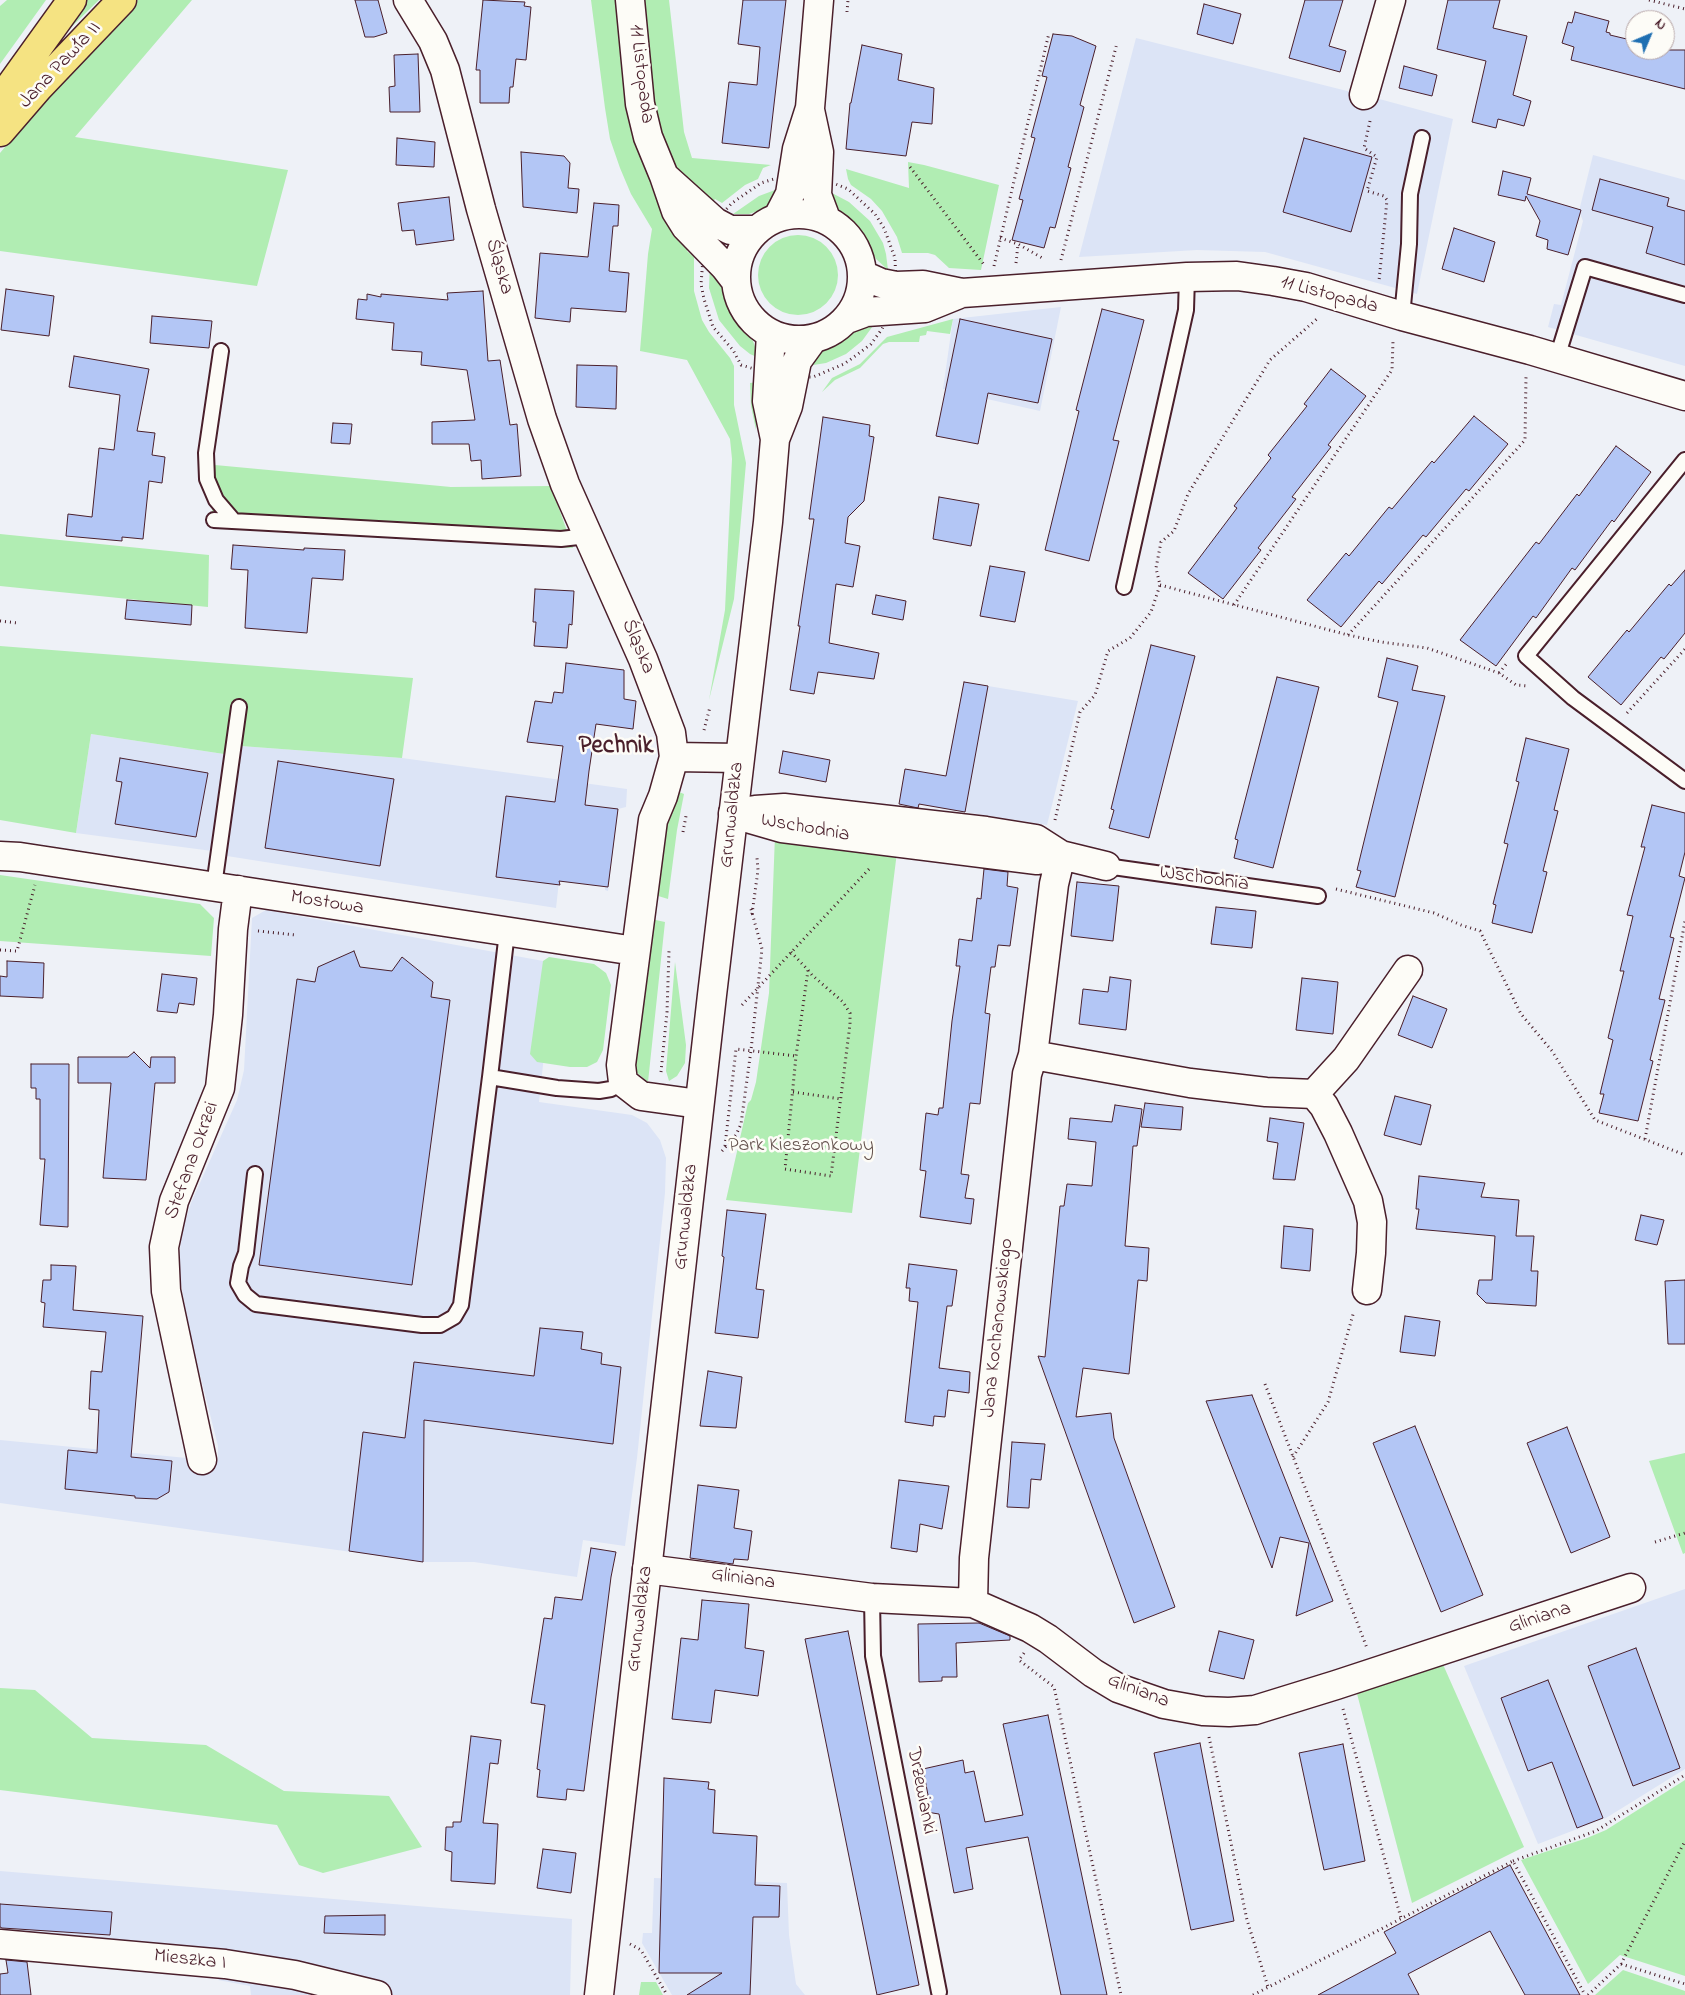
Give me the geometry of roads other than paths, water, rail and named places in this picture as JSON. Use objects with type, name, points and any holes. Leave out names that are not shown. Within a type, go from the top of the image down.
[{"type":"main road","name":"Jana Pawła II","points":[[0,100],[72,0]]},
{"type":"main road","name":"Jana Pawła II","points":[[0,132],[38,88],[122,0]]},
{"type":"street","name":"Śląska","points":[[408,0],[433,41],[445,70],[481,208],[542,419],[565,484],[643,659],[673,745]]},
{"type":"street","name":"11 Listopada","points":[[630,0],[640,104],[648,137],[676,211],[686,227],[736,280]]},
{"type":"street","points":[[819,0],[810,108],[797,149],[805,179],[817,195],[826,219]]},
{"type":"street","points":[[1367,107],[1391,0]]},
{"type":"street","name":"11 Listopada","points":[[664,176],[715,222],[730,230],[767,223]]},
{"type":"street","points":[[767,223],[802,213],[826,219],[838,226],[856,248],[863,275],[859,298],[847,319],[826,335],[813,340],[797,341],[770,334],[760,328],[740,302],[736,280],[740,253],[747,240],[767,223],[790,194],[805,179]]},
{"type":"street","name":"11 Listopada","points":[[863,275],[881,283],[894,298],[925,308],[962,293],[1187,276],[1237,276],[1306,287],[1398,327],[1557,358],[1685,396]]},
{"type":"street","name":"11 Listopada","points":[[847,319],[894,298]]},
{"type":"street","name":"Grunwaldzka","points":[[770,334],[780,375]]},
{"type":"street","name":"Grunwaldzka","points":[[598,1995],[739,758],[768,522],[775,439],[767,401],[780,375],[797,361],[813,340]]},
{"type":"street","points":[[700,1104],[641,1096],[623,1082],[621,1065],[653,820],[663,796],[673,745],[739,758]]},
{"type":"street","name":"Wschodnia","points":[[734,813],[784,808],[984,842],[1036,839],[1061,856],[1106,866]]},
{"type":"street","name":"Mostowa","points":[[15,855],[635,951]]},
{"type":"street","name":"Jana Kochanowskiego","points":[[973,1603],[974,1558],[1027,1074],[1033,1055],[1054,884],[1061,856]]},
{"type":"street","name":"Stefana Okrzei","points":[[202,1460],[166,1291],[164,1247],[174,1201],[220,1088],[228,1015],[233,929],[226,888]]},
{"type":"street","points":[[1314,1094],[1346,1059],[1408,970]]},
{"type":"street","points":[[1033,1055],[1190,1083],[1266,1092],[1314,1094],[1324,1106],[1368,1201],[1372,1222],[1367,1290]]},
{"type":"street","name":"Gliniana","points":[[647,1569],[872,1598],[973,1603],[1030,1628],[1048,1639],[1093,1673],[1118,1688],[1164,1704],[1203,1711],[1229,1712],[1255,1710],[1377,1672],[1631,1588]]},
{"type":"street","name":"Mieszka I","points":[[0,1944],[225,1964],[295,1975],[377,1995]]},
{"type":"lane","points":[[1398,327],[1409,244],[1410,194],[1422,138]]},
{"type":"lane","points":[[1557,358],[1585,268],[1685,295]]},
{"type":"lane","points":[[1124,587],[1186,310],[1187,276]]},
{"type":"lane","points":[[221,351],[206,453],[207,479],[216,500],[234,521]]},
{"type":"lane","points":[[1685,460],[1526,656],[1573,698],[1685,781]]},
{"type":"lane","points":[[214,520],[561,539],[587,536]]},
{"type":"lane","points":[[226,888],[239,706]]},
{"type":"lane","name":"Wschodnia","points":[[1106,866],[1318,896]]},
{"type":"lane","points":[[255,1174],[246,1253],[238,1283],[245,1294],[256,1304],[422,1325],[440,1325],[454,1317],[460,1305],[507,932]]},
{"type":"lane","points":[[490,1077],[557,1088],[599,1091],[610,1089],[623,1082]]},
{"type":"lane","name":"Drzewianki","points":[[872,1598],[873,1656],[939,1992]]},
{"type":"district","name":"Pechnik","points":[[616,748]]},
{"type":"park label","name":"Park Kieszonkowy","points":[[801,1147]]}]
